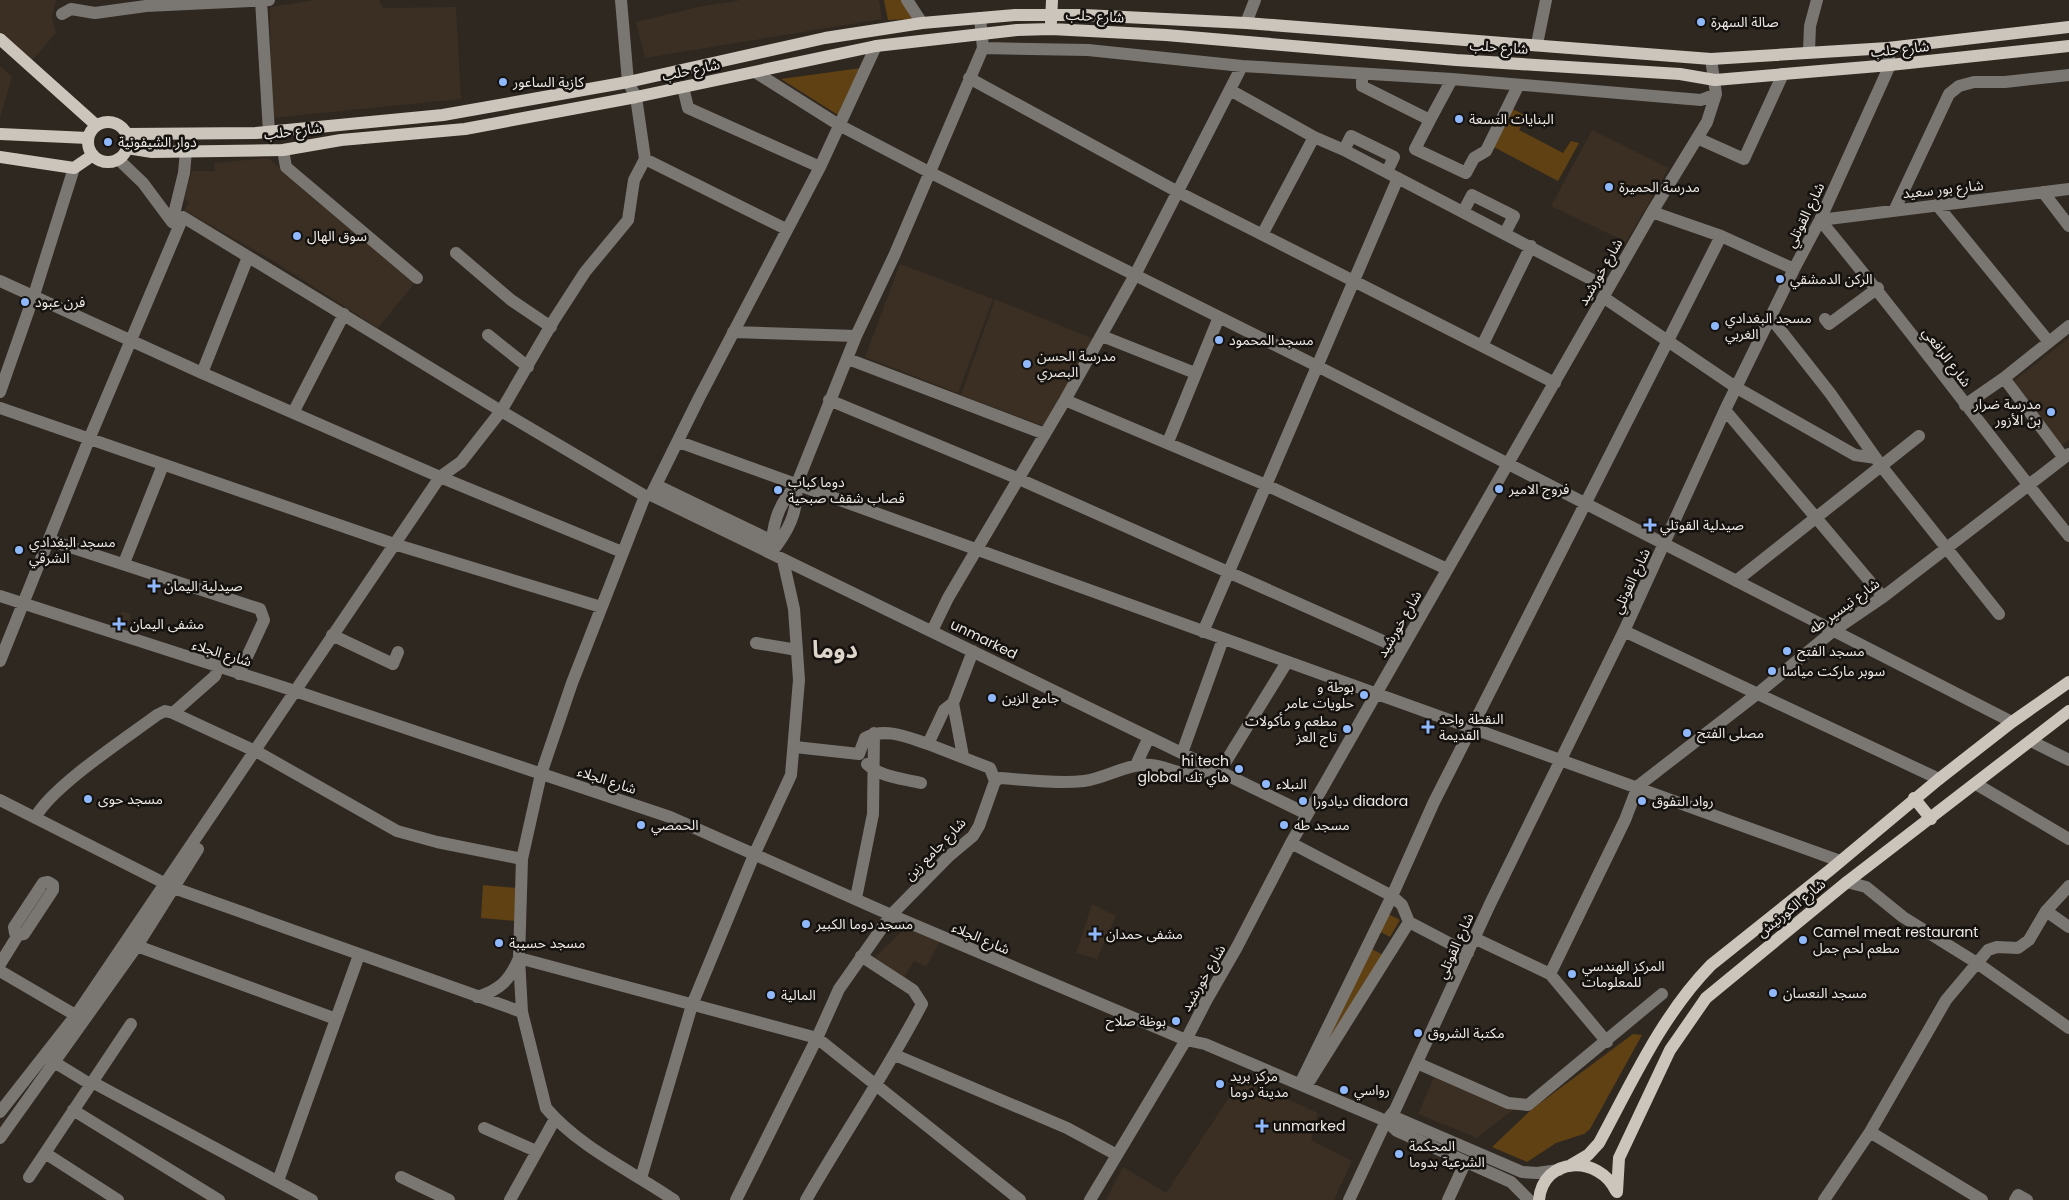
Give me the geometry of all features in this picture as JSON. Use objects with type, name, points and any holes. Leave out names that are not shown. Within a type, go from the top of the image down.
[{"type":"main road","points":[[1051,29],[1052,0]]},
{"type":"main road","name":"شارع حلب","points":[[127,134],[269,132],[443,115],[628,82],[825,38],[922,23],[1051,14],[1246,23],[1537,44],[1710,59],[1810,51],[1888,48],[2069,27]]},
{"type":"main road","name":"شارع حلب","points":[[127,148],[152,152],[283,150],[340,140],[465,129],[636,97],[876,46],[981,33],[1051,29],[1298,45],[1456,60],[1680,74],[1715,80],[1890,65],[2069,46]]},
{"type":"main road","points":[[0,39],[92,131]]},
{"type":"main road","points":[[0,50],[92,131]]},
{"type":"main road","points":[[0,134],[92,131],[107,121],[119,125],[127,134],[127,148],[118,159],[105,162],[93,155],[88,145],[92,131]]},
{"type":"main road","points":[[0,157],[74,168],[93,155]]},
{"type":"main road","name":"شارع الكورنيش","points":[[1559,1170],[1572,1165],[1588,1155],[1599,1143],[1670,1015],[1695,980],[1723,953],[1840,861],[1939,778],[2012,722],[2069,682]]},
{"type":"main road","name":"شارع الكورنيش","points":[[1619,1198],[1616,1176],[1619,1158],[1670,1050],[1687,1022],[1706,998],[1847,882],[2069,711]]},
{"type":"main road","points":[[1914,798],[1931,819]]},
{"type":"main road","points":[[1572,1165],[1588,1166],[1604,1174],[1619,1198]]},
{"type":"main road","points":[[1538,1200],[1543,1186],[1559,1170]]},
{"type":"street","points":[[260,0],[269,132]]},
{"type":"street","points":[[62,14],[71,9],[95,13],[146,6],[268,0]]},
{"type":"street","points":[[0,1138],[54,1062],[80,1018],[258,752],[295,704],[295,691],[394,544],[440,477],[461,462],[501,411],[585,272],[628,220],[634,180],[645,159],[636,97],[628,82],[621,0]]},
{"type":"street","points":[[907,0],[922,23]]},
{"type":"street","points":[[1246,23],[1255,0]]},
{"type":"street","points":[[1537,44],[1546,0]]},
{"type":"street","points":[[1810,51],[1810,26],[1817,0]]},
{"type":"street","points":[[771,553],[771,531],[785,496],[796,486],[856,336],[894,256],[983,48],[980,18]]},
{"type":"street","points":[[674,1200],[589,1146],[555,1119],[546,1108],[522,1012],[519,958],[522,859],[541,774],[572,683],[622,552],[733,332],[820,167],[876,46]]},
{"type":"street","points":[[983,48],[1088,50],[1242,66],[1362,75],[1452,79],[1701,100],[1716,94]]},
{"type":"street","points":[[1888,48],[1890,65]]},
{"type":"street","name":"شارع خورشيد","points":[[1090,1200],[1186,1040],[1307,814],[1652,212],[1707,122],[1716,94],[1710,59]]},
{"type":"street","name":"شارع القوتلي","points":[[1349,1200],[1386,1121],[1395,1110],[1474,938],[1624,631],[1726,410],[1794,269],[1820,220],[1890,65]]},
{"type":"street","points":[[932,630],[1102,336],[1242,66]]},
{"type":"street","points":[[754,72],[839,125],[929,172],[1219,316],[2012,722]]},
{"type":"street","points":[[1697,138],[1744,159],[1783,74]]},
{"type":"street","points":[[1362,75],[1362,86],[1430,120]]},
{"type":"street","points":[[1895,209],[1949,94],[1959,86],[1974,82],[2005,82],[2069,75]]},
{"type":"street","points":[[969,78],[1178,192],[1354,279],[1555,383]]},
{"type":"street","points":[[1452,79],[1415,149],[1466,173],[1474,158],[1486,151],[1518,86]]},
{"type":"street","points":[[684,87],[688,108],[820,167]]},
{"type":"street","points":[[1230,90],[1314,137],[1344,150],[1531,246],[1606,292],[1666,342],[1737,388],[1855,456],[1879,463]]},
{"type":"street","points":[[1263,233],[1314,137]]},
{"type":"street","points":[[283,150],[286,167],[417,278]]},
{"type":"street","points":[[0,661],[131,339],[177,220],[186,151]]},
{"type":"street","points":[[118,159],[177,220]]},
{"type":"street","points":[[645,159],[786,229]]},
{"type":"street","points":[[0,392],[34,295],[74,168]]},
{"type":"street","points":[[1203,632],[1354,279],[1392,175]]},
{"type":"street","name":"شارع بور سعيد","points":[[1820,220],[1895,209],[2069,189]]},
{"type":"street","points":[[2043,192],[2069,226]]},
{"type":"street","points":[[1464,212],[1472,195],[1514,216],[1505,233]]},
{"type":"street","points":[[1937,205],[2049,342]]},
{"type":"street","points":[[1652,212],[1721,236],[1794,269]]},
{"type":"street","name":"unmarked","points":[[177,220],[248,257],[501,411],[651,492],[764,537],[771,553],[783,560],[932,630],[1307,814]]},
{"type":"street","name":"شارع الرافعي","points":[[1820,220],[1878,288],[1965,405],[2069,536]]},
{"type":"street","points":[[1303,1085],[1434,802],[1587,504],[1666,342],[1721,236]]},
{"type":"street","points":[[1482,346],[1531,246]]},
{"type":"street","points":[[456,252],[511,300],[551,327]]},
{"type":"street","points":[[202,373],[248,257]]},
{"type":"street","points":[[0,281],[131,339],[202,373],[294,411],[440,477],[622,552]]},
{"type":"street","points":[[1825,319],[1829,324],[1878,288]]},
{"type":"street","points":[[294,411],[344,314]]},
{"type":"street","points":[[1168,442],[1219,316]]},
{"type":"street","points":[[1771,318],[1830,394],[1879,463],[1999,614]]},
{"type":"street","points":[[1965,405],[2004,378],[2069,326]]},
{"type":"street","points":[[733,332],[856,336]]},
{"type":"street","points":[[488,334],[528,367]]},
{"type":"street","points":[[1102,336],[1195,373]]},
{"type":"street","points":[[848,359],[1045,434]]},
{"type":"street","points":[[2004,378],[2066,456]]},
{"type":"street","points":[[829,400],[1019,479],[1401,649]]},
{"type":"street","points":[[1065,400],[1266,485],[1447,569]]},
{"type":"street","points":[[0,408],[90,437],[163,465],[394,544],[601,608]]},
{"type":"street","points":[[1726,410],[1883,597]]},
{"type":"street","points":[[1736,581],[1816,518],[1879,463],[1919,436]]},
{"type":"street","points":[[679,442],[1203,632],[1638,786],[1840,861]]},
{"type":"street","name":"شارع تيسير طه","points":[[1638,786],[1757,694],[1833,631],[1883,597],[2066,456]]},
{"type":"street","points":[[124,563],[163,465]]},
{"type":"street","points":[[49,540],[260,609],[264,620],[239,674]]},
{"type":"street","points":[[641,1178],[692,1005],[754,855],[791,775],[795,747],[799,680],[794,609],[783,560]]},
{"type":"street","name":"شارع الجلاء","points":[[0,596],[218,668],[295,691],[670,817],[891,915],[1186,1040],[1205,1044],[1386,1121]]},
{"type":"street","points":[[1624,631],[1939,778]]},
{"type":"street","points":[[332,635],[393,664],[398,652]]},
{"type":"street","points":[[1182,753],[1223,639]]},
{"type":"street","points":[[756,643],[797,650]]},
{"type":"street","points":[[928,744],[944,710],[953,703],[973,651]]},
{"type":"street","points":[[859,754],[865,738],[874,733],[887,732],[963,756],[990,768],[995,781],[1000,778],[1068,782],[1085,781],[1136,765],[1152,765],[1196,775],[1216,769],[1288,662]]},
{"type":"street","points":[[173,713],[215,676],[218,668]]},
{"type":"street","points":[[953,703],[963,756]]},
{"type":"street","points":[[35,818],[41,806],[88,767],[165,711],[258,752],[398,831],[437,842],[522,859]]},
{"type":"street","points":[[856,898],[873,814],[874,733]]},
{"type":"street","points":[[1136,765],[1150,737]]},
{"type":"street","points":[[2031,741],[2069,760]]},
{"type":"street","points":[[795,747],[859,754],[873,769],[890,777],[921,783]]},
{"type":"street","name":"شارع جامع زين","points":[[736,1200],[817,1038],[839,989],[891,915],[948,857],[973,836],[979,826],[995,781]]},
{"type":"street","points":[[1976,784],[2069,839]]},
{"type":"street","points":[[1550,974],[1625,820],[1638,786]]},
{"type":"street","points":[[0,800],[169,886],[522,1012]]},
{"type":"street","points":[[1291,843],[1392,896],[1402,906],[1409,922],[1468,953]]},
{"type":"street","points":[[1847,882],[1866,887],[1903,917],[1976,963],[2069,1028]]},
{"type":"street","points":[[0,1112],[80,1018],[137,946],[169,886]]},
{"type":"street","points":[[1824,1200],[1870,1132],[1946,1000],[1976,963],[1992,948],[2018,948],[2029,940],[2046,911],[2069,886]]},
{"type":"street","points":[[2046,911],[2069,927]]},
{"type":"street","points":[[1303,1085],[1409,922]]},
{"type":"street","points":[[0,964],[18,935]]},
{"type":"street","points":[[1474,938],[1550,974],[1607,1042]]},
{"type":"street","points":[[137,946],[336,1019]]},
{"type":"street","points":[[278,1181],[360,955]]},
{"type":"street","points":[[806,1200],[875,1083],[895,1055],[922,1004],[913,990],[861,956]]},
{"type":"street","points":[[519,958],[817,1038],[1020,1200]]},
{"type":"street","points":[[477,997],[501,987],[513,972],[519,958]]},
{"type":"street","points":[[0,971],[80,1018]]},
{"type":"street","points":[[1417,1063],[1508,1103],[1528,1105],[1607,1042],[1662,994]]},
{"type":"street","points":[[29,1178],[131,1024]]},
{"type":"street","points":[[895,1055],[1067,1128],[1118,1155]]},
{"type":"street","points":[[54,1062],[312,1200]]},
{"type":"street","points":[[73,1110],[219,1200]]},
{"type":"street","points":[[510,1200],[555,1119]]},
{"type":"street","points":[[1386,1121],[1399,1119],[1522,1172],[1537,1173],[1559,1170]]},
{"type":"street","points":[[1386,1121],[1397,1131],[1511,1182],[1529,1200]]},
{"type":"street","points":[[484,1128],[536,1151]]},
{"type":"street","points":[[1870,1132],[1982,1200]]},
{"type":"street","points":[[45,1153],[116,1200]]},
{"type":"street","points":[[1448,1200],[1465,1163]]},
{"type":"street","points":[[401,1177],[449,1200]]},
{"type":"street","points":[[2014,1200],[2018,1194],[2027,1200]]},
{"type":"shaded area","points":[[0,0],[56,0],[52,17],[56,33],[27,66],[0,36]]},
{"type":"shaded area","points":[[315,0],[379,0],[383,8],[456,7],[461,99],[271,118],[270,7]]},
{"type":"shaded area","points":[[741,0],[879,0],[882,19],[645,58],[636,22],[698,7]]},
{"type":"shaded area","points":[[884,0],[902,0],[912,19],[888,20]]},
{"type":"shaded area","points":[[0,66],[12,77],[0,118]]},
{"type":"shaded area","points":[[861,68],[838,115],[781,79]]},
{"type":"shaded area","points":[[1511,108],[1526,116],[1519,130],[1563,153],[1571,141],[1579,143],[1558,181],[1492,146]]},
{"type":"shaded area","name":"مدرسة الحميرة","points":[[1592,130],[1669,168],[1626,242],[1551,206]]},
{"type":"shaded area","name":"سوق الهال","points":[[268,158],[417,280],[378,328],[275,262],[184,210],[189,202],[184,199],[192,171],[215,171],[214,163]]},
{"type":"shaded area","points":[[900,264],[993,299],[958,393],[865,357]]},
{"type":"shaded area","name":"مدرسة الحسن البصري","points":[[995,299],[1096,340],[1046,427],[961,395]]},
{"type":"shaded area","name":"مدرسة ضرار بن الأزور","points":[[2069,338],[2069,440],[2060,447],[2011,383]]},
{"type":"shaded area","name":"مشفى اليمان","points":[[122,611],[131,614],[127,631],[109,627],[110,619],[119,621]]},
{"type":"shaded area","points":[[483,885],[517,888],[517,921],[481,918]]},
{"type":"shaded area","name":"مشفى حمدان","points":[[1092,904],[1116,916],[1097,959],[1076,953]]},
{"type":"shaded area","points":[[1384,912],[1400,920],[1390,937],[1375,929]]},
{"type":"shaded area","points":[[907,926],[941,939],[926,967],[914,961],[904,978],[875,957]]},
{"type":"shaded area","points":[[1372,949],[1385,956],[1333,1037],[1328,1035]]},
{"type":"shaded area","points":[[1633,1034],[1642,1035],[1590,1129],[1584,1134],[1556,1143],[1527,1162],[1492,1147],[1532,1109]]},
{"type":"shaded area","points":[[1437,1070],[1519,1105],[1477,1138],[1418,1114]]},
{"type":"shaded area","name":"unmarked","points":[[1242,1078],[1318,1113],[1311,1140],[1352,1161],[1334,1200],[1106,1200],[1123,1167],[1166,1193]]},
{"type":"place","name":"صالة السهرة","points":[[1701,22]]},
{"type":"place","name":"كازية الساعور","points":[[503,82]]},
{"type":"place","name":"البنايات التسعة","points":[[1459,119]]},
{"type":"place","name":"دوار الشيفونية","points":[[108,142]]},
{"type":"place","name":"مدرسة الحميرة","points":[[1609,187]]},
{"type":"place","name":"سوق الهال","points":[[297,236]]},
{"type":"place","name":"الركن الدمشقي","points":[[1780,279]]},
{"type":"place","name":"فرن عبود","points":[[25,302]]},
{"type":"place","name":"مسجد البغدادي الغربي","points":[[1715,326]]},
{"type":"place","name":"مسجد المحمود","points":[[1219,340]]},
{"type":"place","name":"مدرسة الحسن البصري","points":[[1027,364]]},
{"type":"place","name":"مدرسة ضرار بن الأزور","points":[[2051,412]]},
{"type":"place","name":"فروج الامير","points":[[1499,489]]},
{"type":"place","name":"دوما كباب قصاب شقف صبحية","points":[[778,490]]},
{"type":"place","name":"صيدلية القوتلي","points":[[1650,525]]},
{"type":"place","name":"مسجد البغدادي الشرقي","points":[[19,550]]},
{"type":"place","name":"صيدلية اليمان","points":[[154,586]]},
{"type":"place","name":"مشفى اليمان","points":[[119,624]]},
{"type":"place","name":"مسجد الفتح","points":[[1787,651]]},
{"type":"place","name":"سوبر ماركت مياسا","points":[[1772,671]]},
{"type":"place","name":"بوطة و حلويات عامر","points":[[1364,695]]},
{"type":"place","name":"جامع الزين","points":[[992,698]]},
{"type":"place","name":"النقطة واحد القديمة","points":[[1428,727]]},
{"type":"place","name":"مطعم و مأكولات تاج العز","points":[[1347,729]]},
{"type":"place","name":"مصلى الفتح","points":[[1687,733]]},
{"type":"place","name":"hi tech global هاي تك","points":[[1239,769]]},
{"type":"place","name":"النبلاء","points":[[1266,784]]},
{"type":"place","name":"مسجد حوى","points":[[88,799]]},
{"type":"place","name":"ديادورا diadora","points":[[1303,801]]},
{"type":"place","name":"رواد التفوق","points":[[1642,801]]},
{"type":"place","name":"الحمصي","points":[[641,825]]},
{"type":"place","name":"مسجد طه","points":[[1284,825]]},
{"type":"place","name":"مسجد دوما الكبير","points":[[806,924]]},
{"type":"place","name":"مشفى حمدان","points":[[1095,934]]},
{"type":"place","name":"Camel meat restaurant مطعم لحم جمل","points":[[1803,940]]},
{"type":"place","name":"مسجد حسيبة","points":[[499,943]]},
{"type":"place","name":"المركز الهندسي للمعلومات","points":[[1572,974]]},
{"type":"place","name":"مسجد النعسان","points":[[1773,993]]},
{"type":"place","name":"المالية","points":[[771,995]]},
{"type":"place","name":"بوظة صلاح","points":[[1176,1021]]},
{"type":"place","name":"مكتبة الشروق","points":[[1418,1033]]},
{"type":"place","name":"مركز بريد مدينة دوما","points":[[1220,1084]]},
{"type":"place","name":"رواسي","points":[[1344,1090]]},
{"type":"place","name":"unmarked","points":[[1262,1126]]},
{"type":"place","name":"المحكمة الشرعية بدوما","points":[[1399,1154]]},
{"type":"district","name":"دوما","points":[[835,650]]}]
